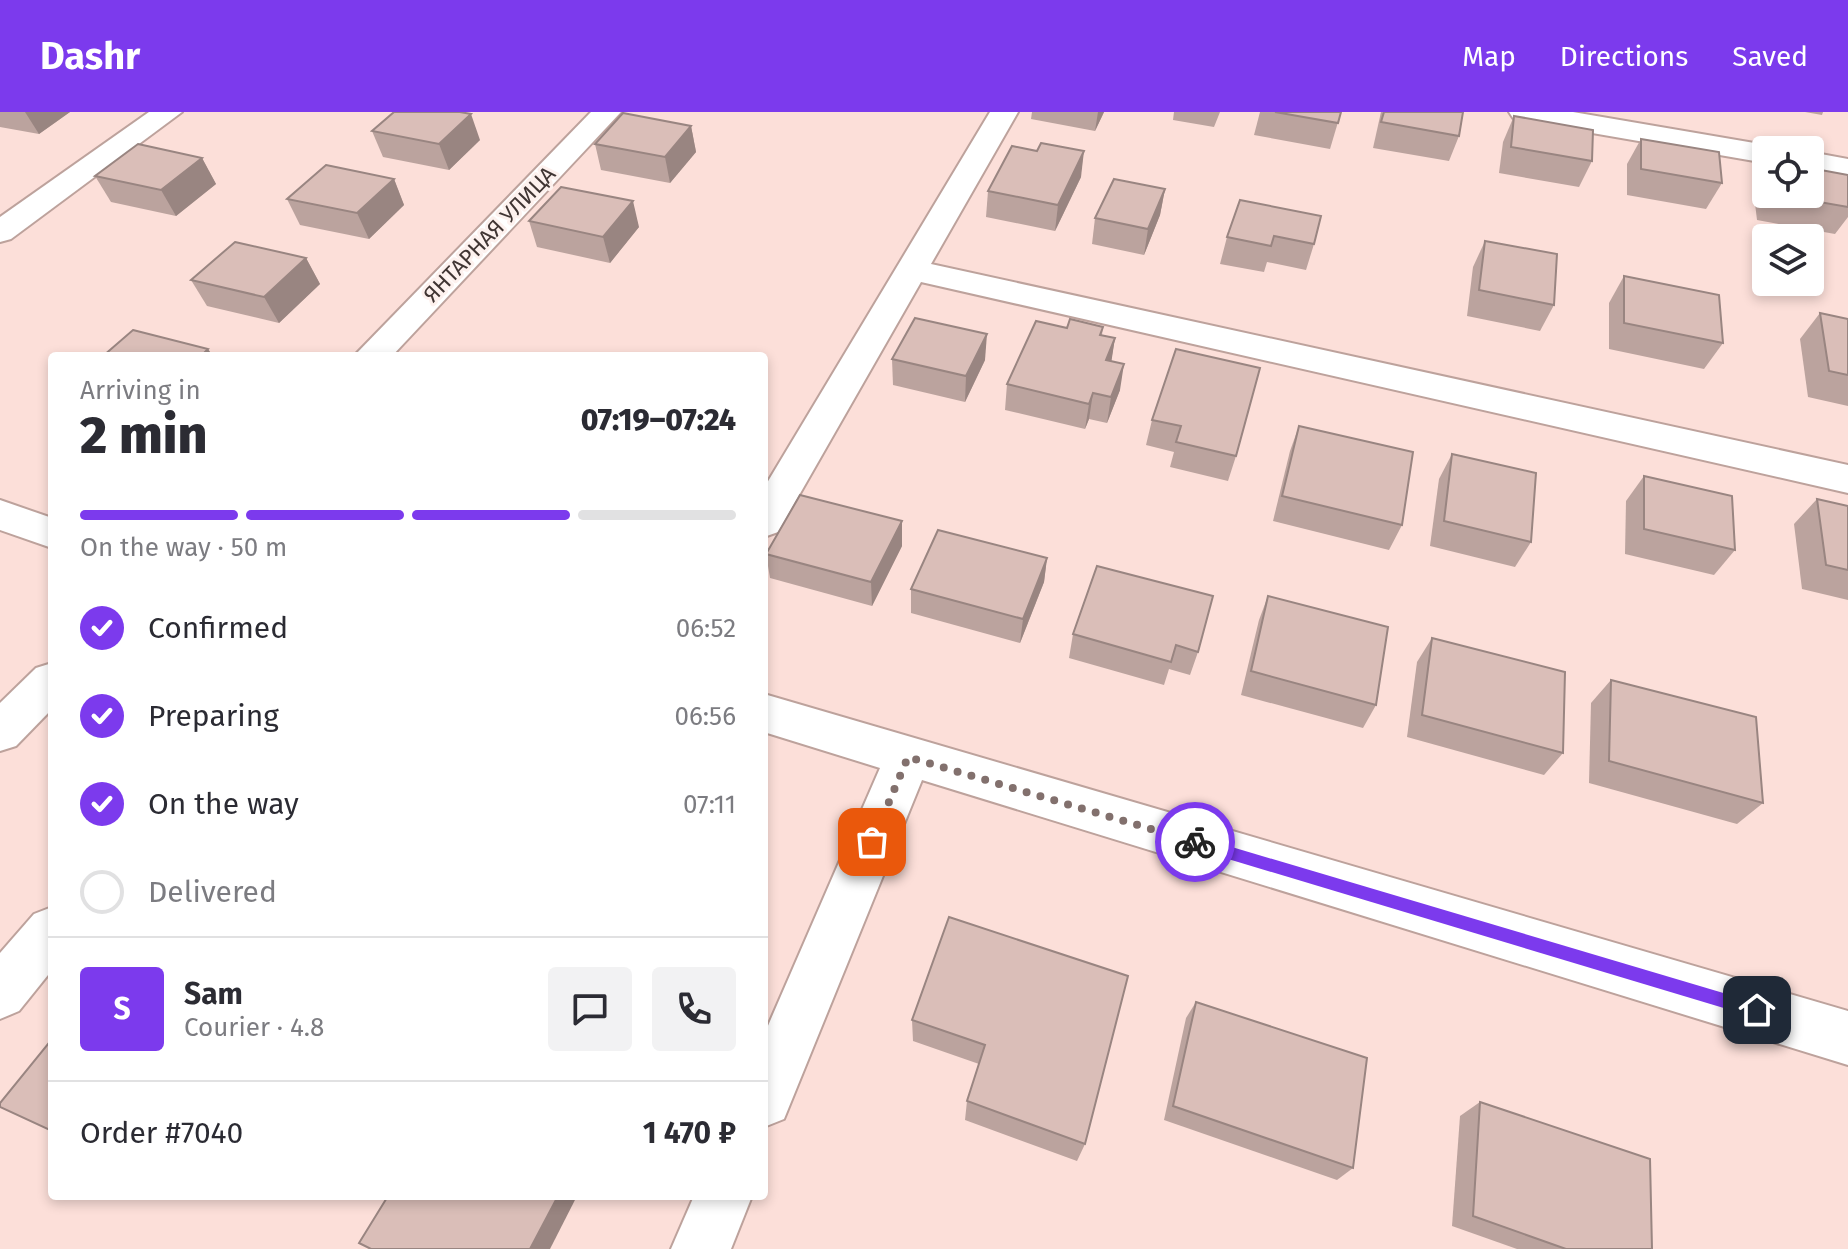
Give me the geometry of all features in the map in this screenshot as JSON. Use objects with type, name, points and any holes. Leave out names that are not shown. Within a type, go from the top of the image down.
[{"type":"street","points":[[0,232],[168,112]]},
{"type":"street","name":"ЯНТАРНАЯ УЛИЦА","points":[[376,352],[607,112]]},
{"type":"street","points":[[768,515],[1004,112]]},
{"type":"street","points":[[1523,112],[1752,152]]},
{"type":"street","points":[[1824,164],[1848,168]]},
{"type":"street","points":[[912,270],[1848,479]]},
{"type":"street","points":[[0,515],[48,532]]},
{"type":"street","points":[[0,732],[48,685]]},
{"type":"street","points":[[768,714],[1848,1038]]},
{"type":"street","points":[[768,1090],[908,757]]},
{"type":"street","points":[[0,993],[48,936]]},
{"type":"street","points":[[701,1249],[721,1200]]},
{"type":"building","points":[[394,112],[471,114],[439,144],[372,131]]},
{"type":"building","points":[[1275,112],[1341,112],[1338,123]]},
{"type":"building","points":[[1384,112],[1463,112],[1459,136],[1381,122]]},
{"type":"building","points":[[623,113],[691,126],[665,157],[595,144]]},
{"type":"building","points":[[1514,116],[1593,130],[1592,161],[1511,147]]},
{"type":"building","points":[[1641,139],[1719,152],[1722,183],[1641,169]]},
{"type":"building","points":[[1041,143],[1084,151],[1058,205],[988,191],[1012,146],[1037,151]]},
{"type":"building","points":[[138,144],[202,158],[161,190],[95,176]]},
{"type":"building","points":[[326,165],[394,179],[357,213],[287,199]]},
{"type":"building","points":[[1824,171],[1848,175],[1848,207],[1824,203]]},
{"type":"building","points":[[1114,179],[1165,189],[1148,229],[1095,218]]},
{"type":"building","points":[[561,187],[633,201],[603,237],[529,221]]},
{"type":"building","points":[[1240,200],[1321,216],[1314,244],[1274,236],[1271,246],[1227,237]]},
{"type":"building","points":[[1485,241],[1557,254],[1554,305],[1479,290]]},
{"type":"building","points":[[235,242],[306,258],[264,297],[191,280]]},
{"type":"building","points":[[1624,276],[1719,295],[1723,343],[1624,323]]},
{"type":"building","points":[[1820,313],[1848,319],[1848,375],[1829,371]]},
{"type":"building","points":[[915,318],[987,334],[966,376],[892,359]]},
{"type":"building","points":[[1070,319],[1103,327],[1100,335],[1115,338],[1106,360],[1124,364],[1111,397],[1093,393],[1089,404],[1007,384],[1036,321],[1067,328]]},
{"type":"building","points":[[133,330],[208,349],[205,352],[108,352]]},
{"type":"building","points":[[1176,349],[1260,368],[1236,456],[1176,442],[1181,426],[1152,420]]},
{"type":"building","points":[[1299,426],[1413,452],[1402,525],[1282,496]]},
{"type":"building","points":[[1452,454],[1536,473],[1531,542],[1444,521]]},
{"type":"building","points":[[1644,476],[1732,496],[1735,550],[1644,529]]},
{"type":"building","points":[[800,495],[902,521],[871,582],[768,555]]},
{"type":"building","points":[[1817,499],[1848,506],[1848,570],[1826,565]]},
{"type":"building","points":[[938,530],[1047,558],[1023,619],[911,589]]},
{"type":"building","points":[[1097,566],[1213,596],[1198,652],[1176,645],[1171,662],[1073,634]]},
{"type":"building","points":[[1268,596],[1388,627],[1376,705],[1251,671]]},
{"type":"building","points":[[1432,638],[1565,672],[1563,753],[1422,715]]},
{"type":"building","points":[[1611,680],[1756,717],[1763,803],[1609,761]]},
{"type":"building","points":[[949,917],[1128,976],[1085,1144],[967,1101],[985,1045],[912,1020]]},
{"type":"building","points":[[1196,1002],[1367,1058],[1353,1168],[1173,1106]]},
{"type":"building","points":[[48,1044],[48,1129],[0,1107],[0,1103]]},
{"type":"building","points":[[1480,1102],[1650,1159],[1652,1249],[1566,1249],[1473,1216]]},
{"type":"building","points":[[386,1200],[556,1200],[530,1249],[371,1249],[359,1243]]},
{"type":"way so far","points":[[872,842],[908,757],[1195,842]]},
{"type":"route","points":[[1195,842],[1757,1010]]}]
